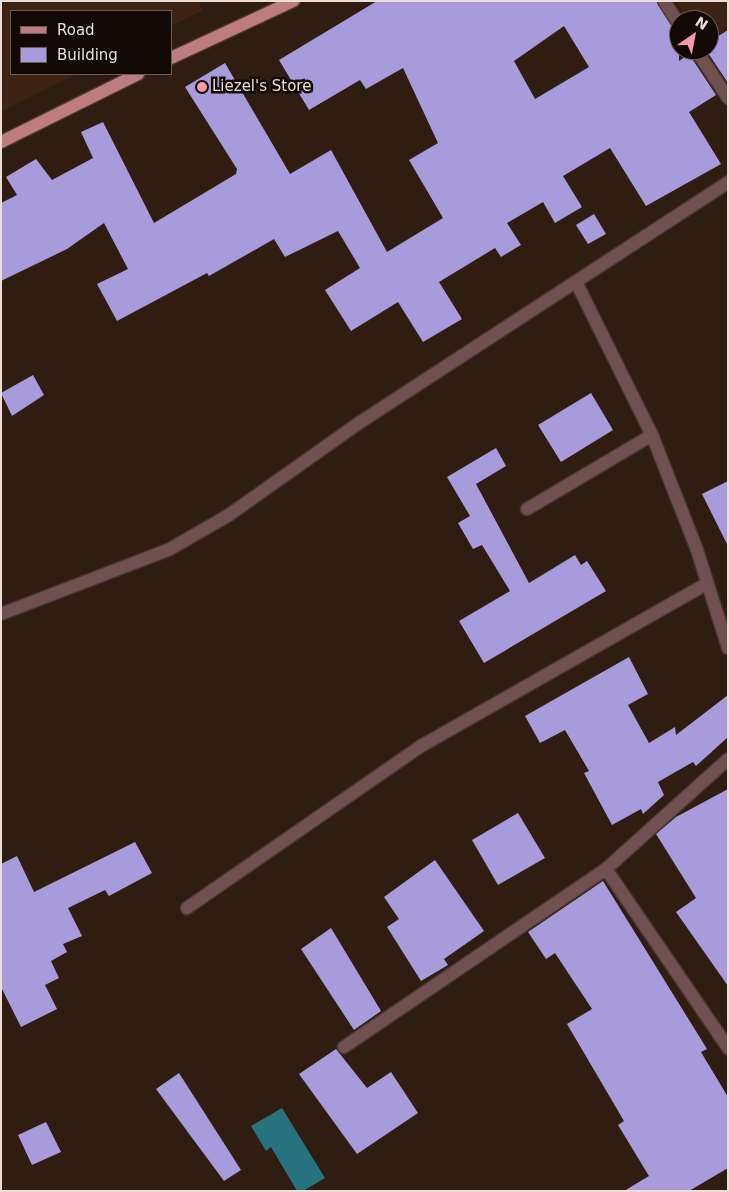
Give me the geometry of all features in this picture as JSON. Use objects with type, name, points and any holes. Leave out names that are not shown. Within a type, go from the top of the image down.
[{"type":"main road","points":[[172,58],[293,1]]},
{"type":"main road","points":[[1,142],[136,75]]},
{"type":"street","points":[[703,60],[728,98]]},
{"type":"street","points":[[1,614],[170,549],[230,515],[359,423],[728,182]]},
{"type":"street","points":[[576,282],[652,435],[728,648]]},
{"type":"street","points":[[528,509],[652,435]]},
{"type":"street","points":[[187,908],[421,746],[706,584]]},
{"type":"street","points":[[344,1047],[606,869],[728,759]]},
{"type":"street","points":[[606,869],[728,1048]]},
{"type":"shaded area","points":[[1,1],[198,1],[203,10],[172,26],[172,10],[10,10],[10,75],[75,75],[1,112]]},
{"type":"shaded area","points":[[676,1],[728,1],[728,82],[715,60],[719,60],[719,10],[682,10]]},
{"type":"water","points":[[282,1108],[325,1178],[303,1191],[297,1191],[271,1147],[266,1151],[251,1126]]},
{"type":"building","points":[[377,1],[656,1],[669,19],[669,60],[693,60],[716,95],[689,112],[721,164],[646,206],[610,148],[563,176],[582,207],[555,223],[543,202],[507,223],[521,245],[501,257],[495,248],[439,282],[462,319],[423,342],[398,302],[351,331],[325,290],[360,268],[338,231],[285,257],[274,239],[209,276],[207,273],[117,321],[97,284],[128,269],[104,223],[67,249],[1,281],[1,203],[17,195],[6,177],[36,159],[52,180],[93,158],[81,132],[103,122],[154,223],[236,174],[237,169],[185,87],[225,63],[290,174],[331,150],[387,252],[443,218],[409,160],[438,143],[403,68],[366,89],[360,80],[309,110],[279,60]],"holes":[[[564,26],[589,67],[535,99],[514,61]]]},
{"type":"building","points":[[728,30],[728,83],[713,60],[719,60],[719,36]]},
{"type":"building","points":[[594,214],[606,234],[588,244],[576,225]]},
{"type":"building","points":[[33,375],[44,395],[12,416],[1,393]]},
{"type":"building","points":[[591,393],[613,430],[561,462],[538,425]]},
{"type":"building","points":[[496,448],[506,466],[476,484],[529,583],[575,555],[581,565],[587,561],[606,591],[484,663],[459,621],[510,591],[482,545],[473,549],[458,523],[470,516],[447,477]]},
{"type":"building","points":[[728,481],[728,546],[702,494]]},
{"type":"building","points":[[629,657],[648,694],[628,705],[649,743],[675,727],[676,735],[728,695],[728,737],[696,766],[693,762],[658,782],[664,795],[643,814],[641,809],[612,825],[584,773],[589,771],[565,730],[540,743],[525,716]]},
{"type":"building","points":[[728,789],[728,986],[676,912],[696,898],[656,834],[676,817]]},
{"type":"building","points":[[518,813],[545,858],[498,885],[472,840]]},
{"type":"building","points":[[135,842],[152,873],[109,896],[105,890],[68,908],[82,936],[63,944],[67,952],[51,961],[59,978],[45,985],[57,1009],[21,1027],[1,987],[1,864],[17,856],[34,892]]},
{"type":"building","points":[[435,860],[484,931],[444,959],[448,965],[421,981],[387,927],[399,919],[384,897]]},
{"type":"building","points":[[603,881],[707,1049],[701,1052],[728,1097],[728,1168],[689,1191],[624,1191],[649,1176],[618,1125],[624,1121],[567,1024],[592,1009],[555,953],[546,959],[528,932]]},
{"type":"building","points":[[331,928],[381,1011],[354,1030],[301,949]]},
{"type":"building","points":[[336,1049],[367,1088],[391,1072],[418,1113],[357,1154],[299,1074]]},
{"type":"building","points":[[179,1073],[241,1170],[224,1181],[156,1089]]},
{"type":"building","points":[[46,1122],[61,1152],[32,1165],[18,1135]]},
{"type":"place","name":"Liezel's Store","points":[[202,87]]}]
